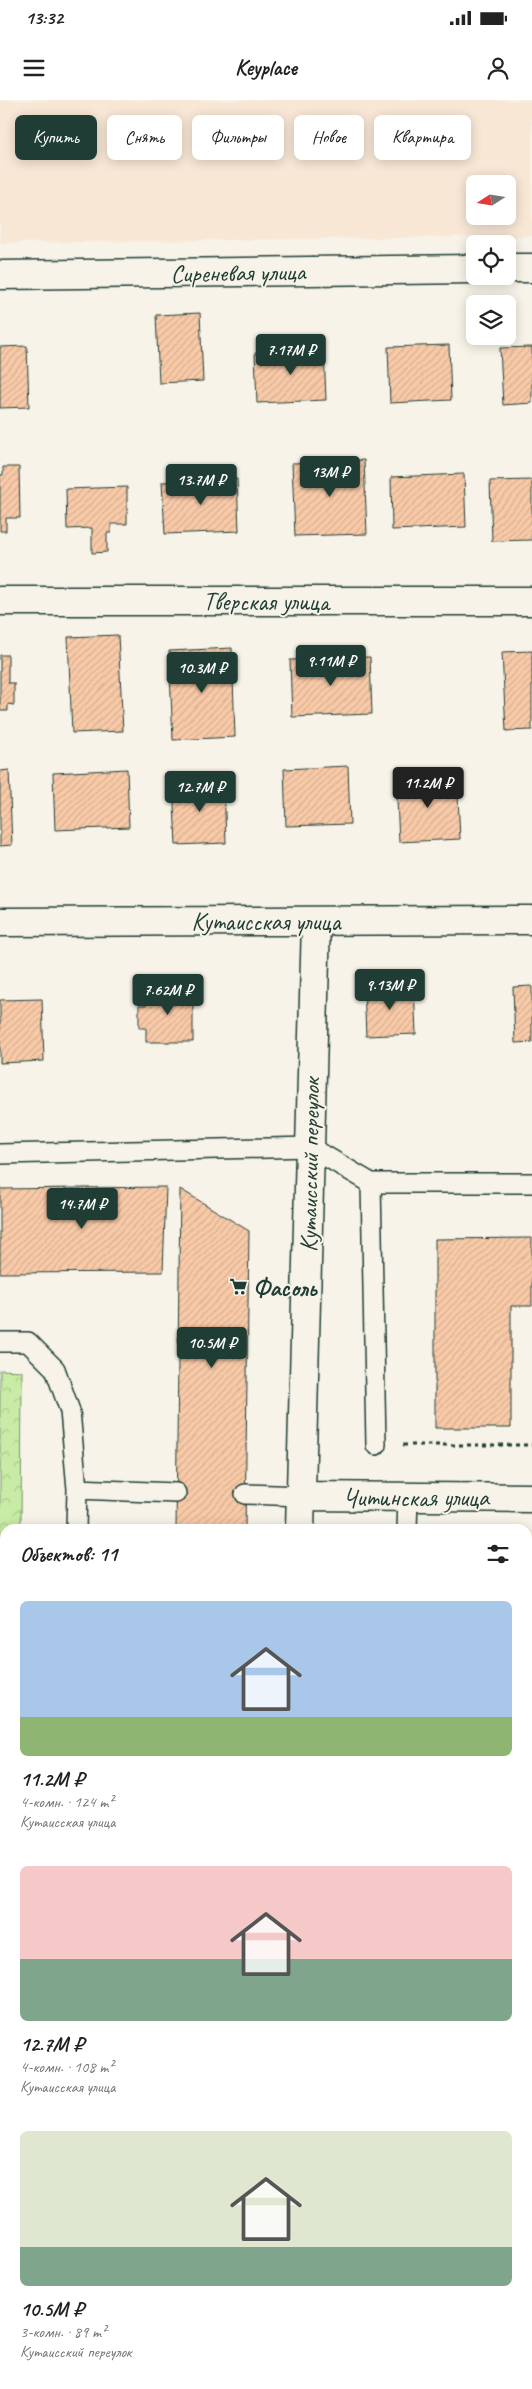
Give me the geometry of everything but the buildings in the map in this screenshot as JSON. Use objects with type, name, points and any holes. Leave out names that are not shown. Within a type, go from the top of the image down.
[{"type":"street","points":[[516,268],[532,268]]},
{"type":"street","name":"Сиреневая улица","points":[[0,275],[466,269]]},
{"type":"street","name":"Тверская улица","points":[[0,601],[532,600]]},
{"type":"street","name":"Кутаисская улица","points":[[0,922],[532,920]]},
{"type":"street","name":"Кутаисский переулок","points":[[300,1524],[316,921]]},
{"type":"street","name":"Читинская улица","points":[[301,1496],[532,1498]]},
{"type":"lane","points":[[0,1154],[310,1147],[371,1183],[532,1183]]},
{"type":"lane","points":[[371,1183],[376,1446]]},
{"type":"lane","points":[[0,1342],[28,1342],[55,1369],[70,1411],[77,1489],[76,1524]]},
{"type":"lane","points":[[77,1489],[176,1494]]},
{"type":"lane","points":[[245,1494],[301,1496]]},
{"type":"lane","points":[[407,1524],[408,1497]]},
{"type":"path","points":[[376,1446],[532,1446]]},
{"type":"shaded area","points":[[0,100],[532,100],[532,236],[466,235],[466,237],[0,243]]},
{"type":"green space","points":[[0,1370],[22,1371],[21,1524],[0,1524]]},
{"type":"place","name":"Фасоль","points":[[239,1287]]}]
